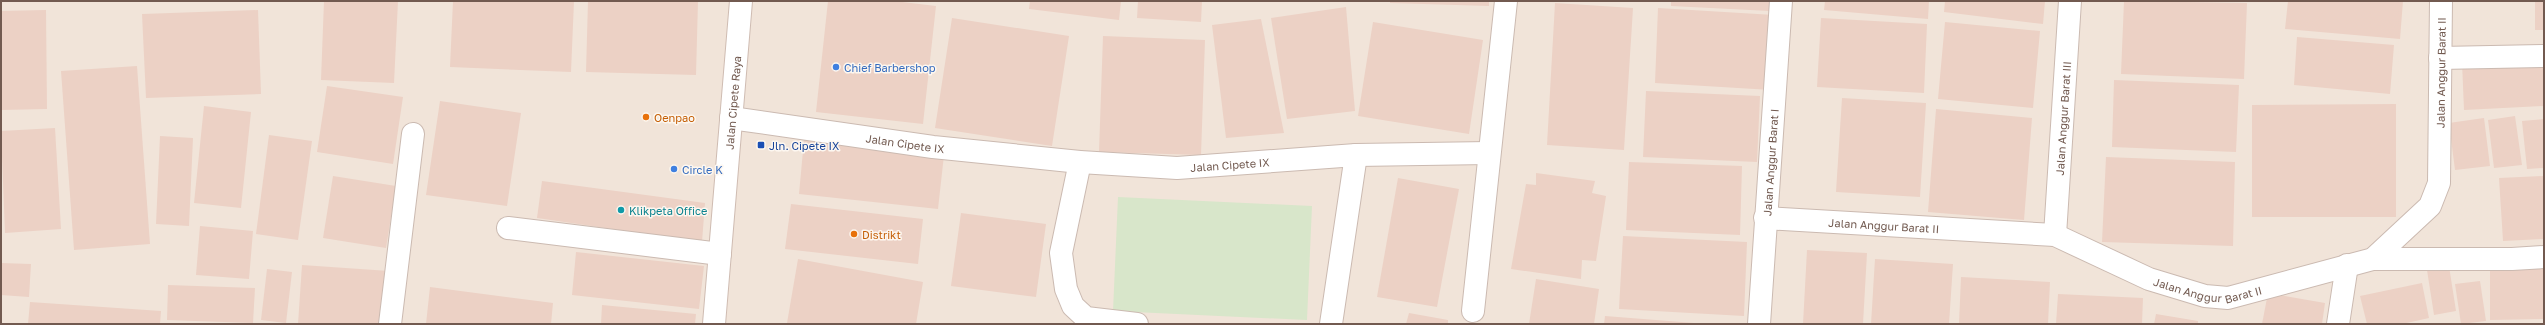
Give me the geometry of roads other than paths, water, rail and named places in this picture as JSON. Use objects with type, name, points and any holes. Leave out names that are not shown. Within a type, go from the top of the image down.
[{"type":"street","name":"Jalan Cipete Raya","points":[[714,324],[741,1]]},
{"type":"street","points":[[1473,311],[1506,1]]},
{"type":"street","name":"Jalan Anggur Barat I","points":[[1759,324],[1765,218],[1781,1]]},
{"type":"street","name":"Jalan Anggur Barat III","points":[[2055,235],[2070,1]]},
{"type":"street","name":"Jalan Anggur Barat II","points":[[1765,218],[2055,235],[2143,276],[2205,296],[2228,298],[2245,295],[2347,265],[2373,259],[2430,206],[2439,183],[2441,1]]},
{"type":"street","points":[[2440,58],[2544,56]]},
{"type":"street","name":"Jalan Cipete IX","points":[[731,118],[933,147],[1080,162],[1177,168],[1356,155],[1489,153]]},
{"type":"street","points":[[390,324],[413,134]]},
{"type":"street","points":[[1331,324],[1356,155]]},
{"type":"street","points":[[1080,162],[1061,253],[1066,289],[1073,306],[1086,318],[1137,324]]},
{"type":"street","points":[[508,228],[720,254]]},
{"type":"street","points":[[2373,259],[2512,259],[2544,257]]},
{"type":"street","points":[[2338,324],[2347,265]]},
{"type":"place","name":"Chief Barbershop","points":[[836,67]]},
{"type":"place","name":"Oenpao","points":[[646,117]]},
{"type":"place","name":"Jln. Cipete IX","points":[[761,145]]},
{"type":"place","name":"Circle K","points":[[674,169]]},
{"type":"place","name":"Klikpeta Office","points":[[621,210]]},
{"type":"place","name":"Distrikt","points":[[854,234]]}]
